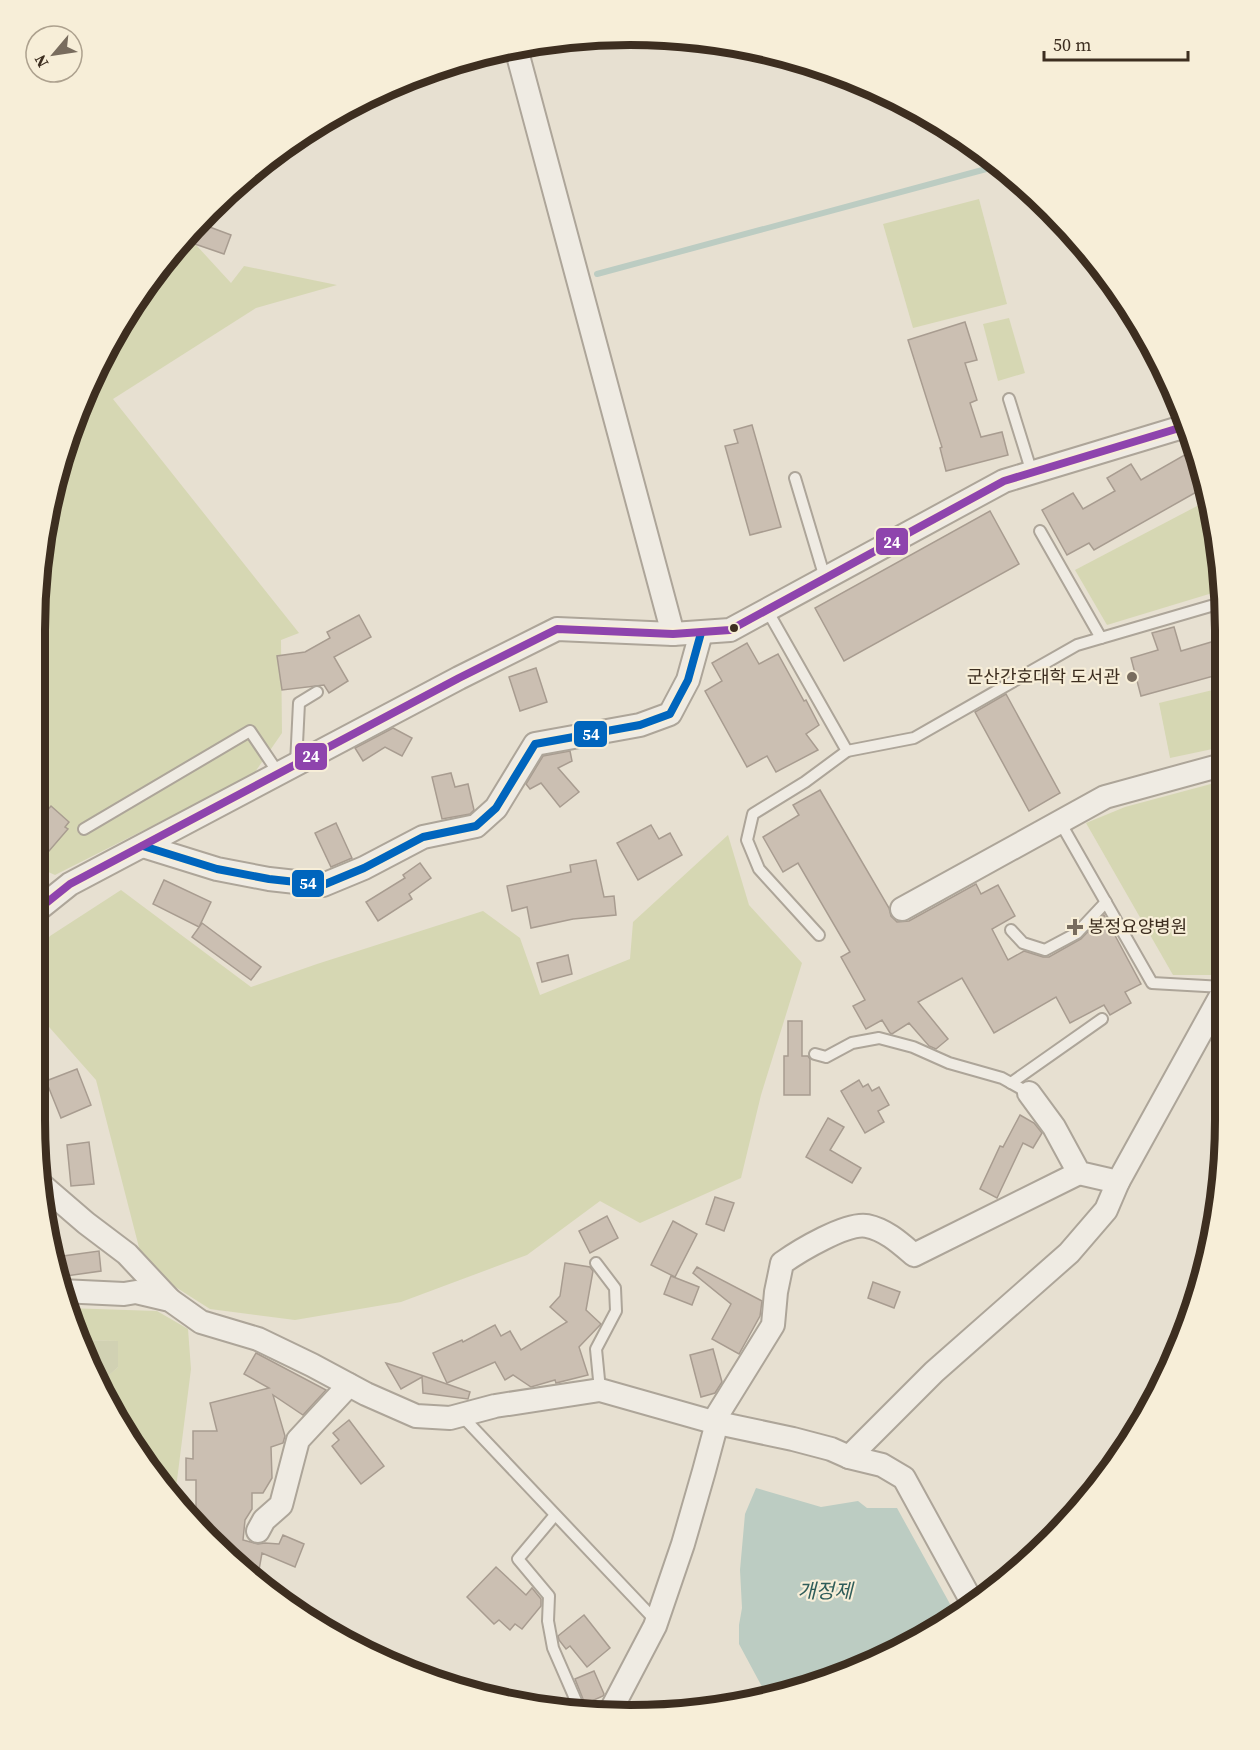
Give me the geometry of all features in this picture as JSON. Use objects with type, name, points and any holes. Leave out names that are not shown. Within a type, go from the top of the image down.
[{"type":"street","points":[[518,56],[673,634]]},
{"type":"street","points":[[45,903],[70,884],[459,678],[557,629],[673,634],[730,630],[1004,481],[1179,428]]},
{"type":"street","points":[[142,846],[217,869],[269,879],[323,885],[364,868],[423,837],[476,826],[496,808],[534,744],[640,725],[670,714],[688,680],[701,633]]},
{"type":"street","points":[[902,909],[1105,797],[1215,767]]},
{"type":"street","points":[[849,1457],[934,1372],[1069,1253],[1106,1210],[1118,1182],[1215,1006]]},
{"type":"street","points":[[1020,1088],[1054,1127],[1079,1173]]},
{"type":"street","points":[[614,1705],[656,1621],[683,1544],[704,1471],[715,1430],[713,1422],[773,1325],[782,1263],[799,1251],[849,1228],[865,1225],[887,1233],[914,1255],[1079,1173],[1118,1182]]},
{"type":"street","points":[[50,1192],[127,1254],[170,1300],[201,1322],[258,1339],[349,1386],[416,1416],[450,1418],[495,1406],[600,1390],[713,1422],[831,1449],[849,1457],[882,1466],[904,1478],[969,1596]]},
{"type":"street","points":[[71,1291],[124,1294],[136,1292],[170,1300]]},
{"type":"street","points":[[258,1531],[264,1520],[281,1505],[298,1440],[349,1386]]},
{"type":"lane","points":[[1009,399],[1032,473]]},
{"type":"lane","points":[[795,478],[825,578]]},
{"type":"lane","points":[[1040,531],[1101,638]]},
{"type":"lane","points":[[819,935],[759,868],[747,840],[753,814],[806,782],[847,751],[914,738],[1077,645],[1214,605]]},
{"type":"lane","points":[[767,610],[847,751]]},
{"type":"lane","points":[[287,769],[299,703],[317,692]]},
{"type":"lane","points":[[84,829],[250,731],[287,769]]},
{"type":"lane","points":[[1060,822],[1152,983],[1215,987]]},
{"type":"lane","points":[[1011,930],[1023,943],[1045,950],[1077,933],[1106,902]]},
{"type":"lane","points":[[815,1054],[826,1058],[852,1043],[879,1038],[913,1047],[949,1064],[1002,1078],[1020,1088],[1102,1019]]},
{"type":"lane","points":[[596,1263],[615,1288],[616,1311],[596,1349],[600,1390]]},
{"type":"lane","points":[[461,1415],[656,1621]]},
{"type":"lane","points":[[555,1515],[518,1560],[549,1596],[548,1621],[553,1648],[577,1702]]},
{"type":"green space","points":[[979,199],[1007,304],[913,328],[883,224]]},
{"type":"green space","points":[[193,241],[231,283],[244,266],[337,285],[256,308],[113,399],[299,633],[281,640],[282,733],[253,775],[55,875],[45,870],[46,592],[56,516],[65,479],[76,442],[105,371],[123,337],[144,305]]},
{"type":"green space","points":[[1009,318],[1025,373],[998,381],[983,324]]},
{"type":"green space","points":[[1199,505],[1209,549],[1214,593],[1107,625],[1075,570]]},
{"type":"green space","points":[[1215,689],[1215,748],[1170,758],[1159,703]]},
{"type":"green space","points":[[1215,783],[1215,975],[1173,975],[1086,823],[1125,807]]},
{"type":"green space","points":[[728,835],[749,905],[802,963],[761,1095],[741,1178],[640,1223],[600,1201],[527,1255],[401,1302],[295,1320],[210,1309],[144,1267],[96,1080],[45,1022],[45,943],[50,936],[121,890],[251,987],[483,911],[520,938],[540,995],[630,959],[633,922]]},
{"type":"green space","points":[[76,1308],[157,1311],[188,1329],[191,1369],[176,1488],[144,1445],[105,1379],[118,1367],[118,1341],[89,1340]]},
{"type":"green space","points":[[89,1340],[118,1341],[118,1367],[105,1379]]},
{"type":"water","name":"개정제","points":[[756,1488],[821,1507],[858,1501],[867,1508],[897,1508],[952,1608],[889,1645],[818,1674],[763,1689],[739,1644],[742,1608],[740,1570],[745,1514]]},
{"type":"building","points":[[207,226],[231,235],[224,254],[192,243]]},
{"type":"building","points":[[965,322],[977,360],[965,363],[977,400],[970,403],[981,437],[1002,432],[1008,455],[946,471],[940,448],[942,447],[908,340]]},
{"type":"building","points":[[752,425],[781,527],[750,535],[725,446],[738,443],[734,430]]},
{"type":"building","points":[[1187,453],[1198,491],[1094,550],[1089,543],[1067,555],[1042,510],[1073,493],[1083,509],[1115,491],[1107,478],[1131,464],[1141,480]]},
{"type":"building","points":[[990,511],[1019,564],[844,661],[815,608]]},
{"type":"building","points":[[359,615],[371,637],[334,657],[348,681],[329,693],[324,685],[282,690],[277,656],[305,652],[330,638],[327,632]]},
{"type":"building","points":[[1174,627],[1181,651],[1215,641],[1215,676],[1141,696],[1131,658],[1158,650],[1152,633]]},
{"type":"building","points":[[747,643],[759,664],[778,654],[819,725],[806,734],[818,750],[776,772],[767,756],[747,767],[705,691],[722,681],[712,663]]},
{"type":"building","points":[[536,668],[547,702],[520,711],[509,677]]},
{"type":"building","points":[[1006,694],[1060,793],[1029,811],[975,712]]},
{"type":"building","points":[[393,728],[412,738],[402,756],[385,747],[363,761],[355,748]]},
{"type":"building","points":[[570,751],[572,761],[558,768],[579,792],[560,807],[541,783],[530,789],[526,784],[543,756]]},
{"type":"building","points":[[451,773],[455,787],[468,784],[474,810],[470,814],[442,819],[432,777]]},
{"type":"building","points":[[820,790],[889,908],[891,916],[897,922],[909,921],[976,884],[981,894],[998,885],[1015,916],[992,929],[1008,960],[1024,951],[1049,957],[1081,939],[1104,915],[1141,984],[1125,992],[1131,1003],[1110,1015],[1104,1005],[1070,1023],[1056,997],[994,1033],[962,978],[918,1002],[948,1039],[936,1049],[929,1046],[909,1023],[892,1034],[882,1020],[866,1029],[853,1006],[865,1000],[841,957],[850,952],[798,863],[783,872],[763,837],[799,815],[793,805]]},
{"type":"building","points":[[51,806],[69,822],[65,827],[68,829],[49,851],[45,848],[45,813]]},
{"type":"building","points":[[336,823],[352,858],[331,867],[315,833]]},
{"type":"building","points":[[651,825],[659,839],[670,833],[682,855],[638,880],[617,843]]},
{"type":"building","points":[[596,860],[604,897],[614,896],[616,915],[573,919],[531,928],[527,907],[512,911],[507,886],[571,872],[570,865]]},
{"type":"building","points":[[420,863],[431,878],[409,894],[412,899],[378,921],[366,902],[405,878],[403,875]]},
{"type":"building","points":[[164,880],[211,902],[199,927],[153,904]]},
{"type":"building","points":[[202,923],[261,967],[251,980],[192,937]]},
{"type":"building","points":[[568,955],[572,974],[542,982],[537,963]]},
{"type":"building","points":[[788,1021],[802,1021],[802,1056],[808,1056],[810,1059],[810,1095],[784,1095],[784,1056],[788,1056]]},
{"type":"building","points":[[77,1069],[91,1105],[61,1118],[46,1081]]},
{"type":"building","points":[[859,1080],[863,1087],[868,1084],[872,1091],[879,1087],[889,1105],[878,1111],[884,1122],[865,1133],[841,1091]]},
{"type":"building","points":[[1020,1115],[1034,1123],[1042,1133],[1033,1148],[1023,1143],[997,1198],[980,1189],[1000,1146],[1003,1147]]},
{"type":"building","points":[[828,1118],[844,1127],[830,1150],[861,1168],[852,1183],[806,1157]]},
{"type":"building","points":[[89,1142],[94,1184],[71,1186],[67,1145]]},
{"type":"building","points":[[715,1197],[734,1203],[724,1231],[706,1224]]},
{"type":"building","points":[[607,1216],[618,1238],[590,1253],[579,1231]]},
{"type":"building","points":[[673,1221],[697,1234],[675,1277],[651,1265]]},
{"type":"building","points":[[99,1251],[101,1271],[66,1276],[61,1256]]},
{"type":"building","points":[[565,1263],[590,1267],[593,1271],[586,1310],[601,1324],[579,1347],[588,1375],[556,1383],[555,1380],[531,1387],[513,1375],[505,1380],[495,1362],[447,1383],[433,1353],[462,1340],[463,1342],[495,1325],[501,1336],[510,1331],[521,1350],[567,1322],[550,1307],[560,1296]]},
{"type":"building","points":[[697,1267],[762,1301],[760,1316],[739,1354],[712,1339],[731,1304],[693,1273]]},
{"type":"building","points":[[671,1276],[699,1287],[692,1305],[664,1294]]},
{"type":"building","points":[[873,1282],[900,1292],[894,1308],[868,1298]]},
{"type":"building","points":[[713,1349],[722,1382],[715,1393],[701,1397],[690,1355]]},
{"type":"building","points":[[256,1353],[326,1390],[303,1415],[273,1395],[285,1436],[283,1443],[271,1447],[272,1478],[263,1493],[252,1493],[252,1509],[245,1520],[243,1540],[258,1544],[279,1544],[283,1535],[304,1544],[295,1567],[262,1553],[259,1572],[216,1534],[196,1512],[196,1480],[186,1480],[186,1458],[193,1459],[193,1431],[217,1431],[210,1403],[269,1388],[244,1374]]},
{"type":"building","points":[[386,1363],[470,1392],[468,1399],[423,1393],[422,1377],[401,1389]]},
{"type":"building","points":[[349,1420],[384,1466],[361,1484],[332,1446],[339,1440],[333,1433]]},
{"type":"building","points":[[496,1567],[526,1595],[532,1588],[541,1599],[541,1606],[522,1629],[515,1624],[510,1630],[499,1620],[494,1624],[467,1597]]},
{"type":"building","points":[[584,1615],[610,1648],[587,1667],[570,1646],[566,1649],[558,1636]]},
{"type":"building","points":[[594,1671],[603,1696],[585,1703],[575,1679]]},
{"type":"waterway","points":[[597,274],[989,168]]},
{"type":"transit line","name":"24","points":[[45,904],[70,884],[459,678],[557,629],[673,634],[730,630],[1004,481],[1179,428]]},
{"type":"transit line","name":"54","points":[[143,846],[217,869],[269,879],[323,885],[364,868],[423,837],[476,826],[496,808],[535,744],[640,725],[670,714],[688,680],[701,633]]},
{"type":"place","name":"군산간호대학 도서관","points":[[1132,677]]},
{"type":"place","name":"봉정요양병원","points":[[1075,927]]}]
